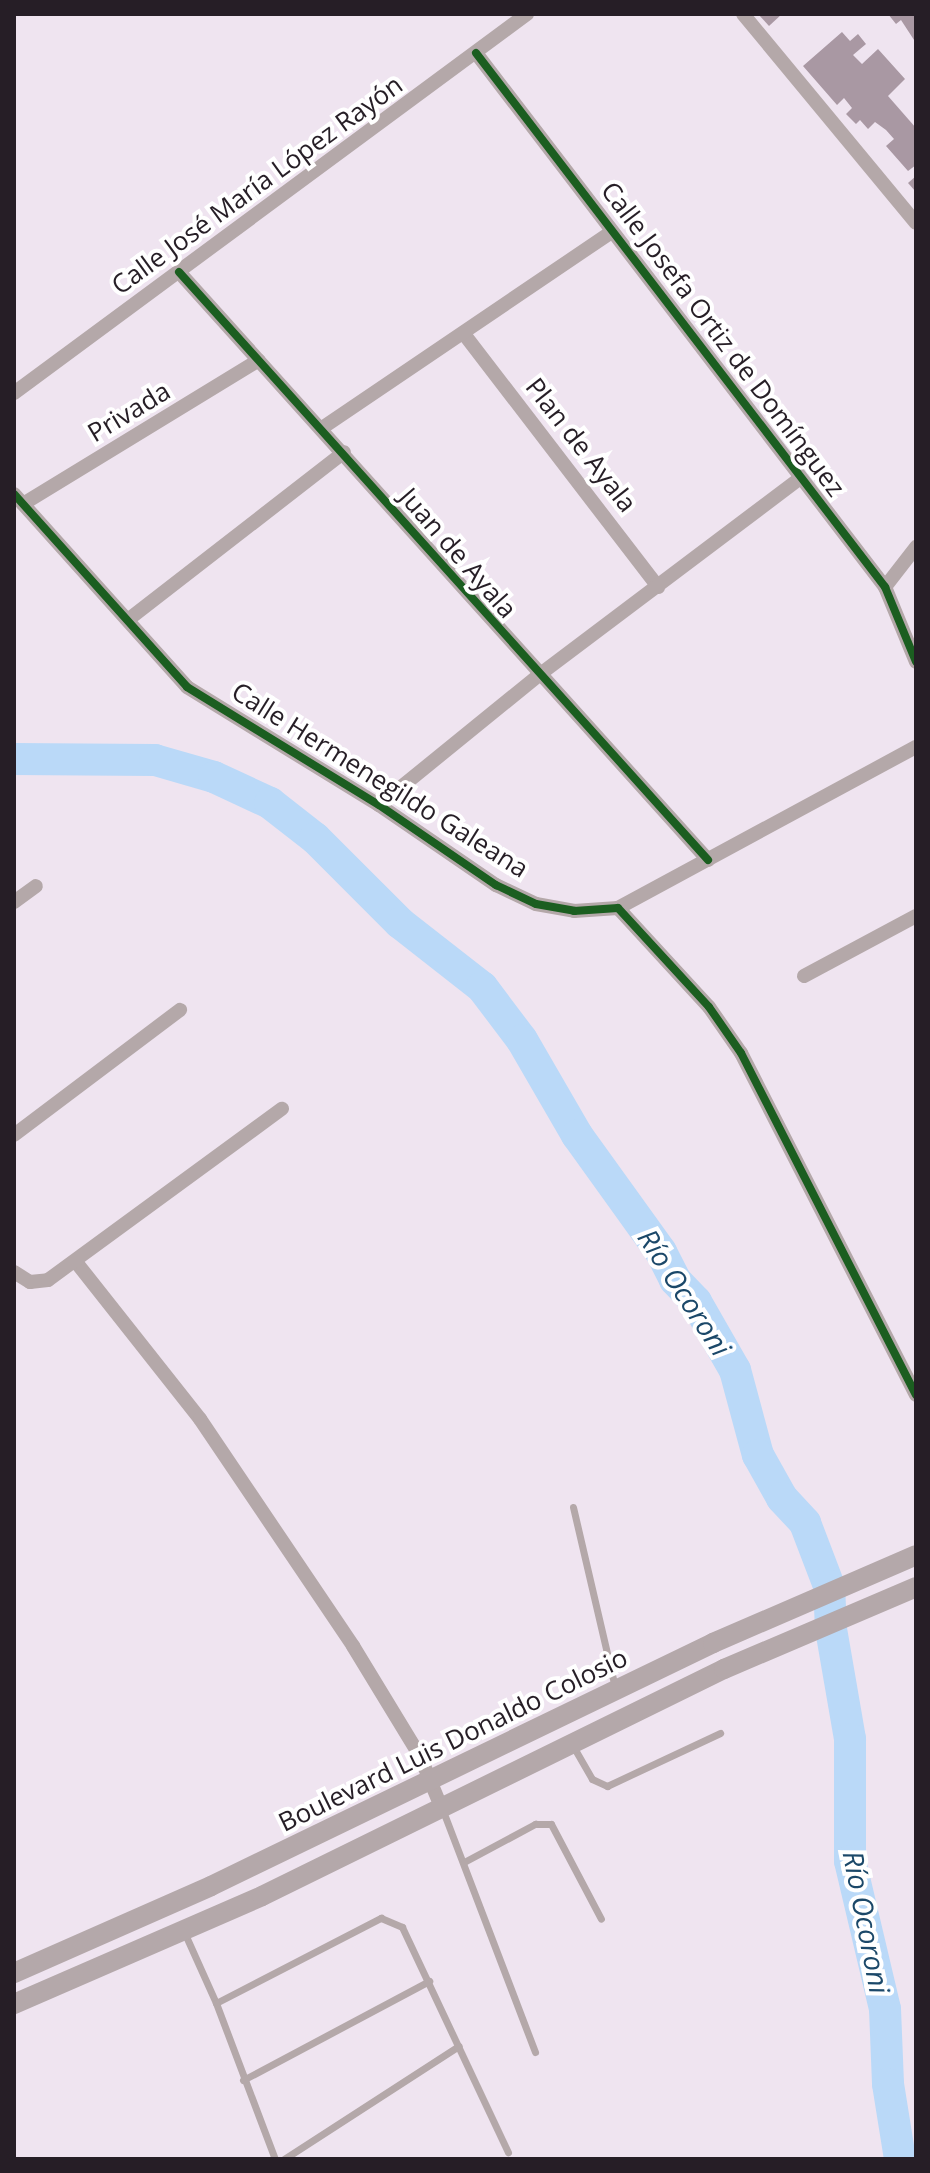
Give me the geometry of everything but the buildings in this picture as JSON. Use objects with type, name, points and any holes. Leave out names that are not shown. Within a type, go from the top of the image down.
[{"type":"main road","name":"Boulevard Luis Donaldo Colosio","points":[[14,1973],[431,1781],[713,1643],[916,1555]]},
{"type":"main road","points":[[14,2004],[442,1809],[724,1669],[916,1587]]},
{"type":"street","name":"Calle José María López Rayón","points":[[14,393],[527,14]]},
{"type":"street","points":[[743,14],[916,223]]},
{"type":"street","name":"Calle Josefa Ortiz de Domínguez","points":[[476,53],[798,480],[885,587],[916,662]]},
{"type":"street","points":[[322,428],[611,232]]},
{"type":"street","name":"Juan de Ayala","points":[[179,272],[708,860]]},
{"type":"street","name":"Plan de Ayala","points":[[464,334],[658,587]]},
{"type":"street","name":"Privada","points":[[19,499],[259,360]]},
{"type":"street","points":[[129,619],[344,452]]},
{"type":"street","points":[[379,805],[539,675],[798,480]]},
{"type":"street","name":"Calle Hermenegildo Galeana","points":[[19,499],[187,687],[379,805],[496,885],[536,904],[574,911],[618,908]]},
{"type":"street","points":[[885,587],[916,547]]},
{"type":"street","points":[[916,747],[618,908],[709,1007],[741,1053],[916,1395]]},
{"type":"street","points":[[14,902],[36,886]]},
{"type":"street","points":[[804,976],[916,916]]},
{"type":"street","points":[[14,1135],[180,1010]]},
{"type":"street","points":[[14,1272],[30,1282],[48,1280],[282,1109]]},
{"type":"street","points":[[76,1262],[200,1419],[378,1685],[431,1781],[442,1809]]},
{"type":"lane","points":[[573,1507],[615,1689]]},
{"type":"lane","points":[[573,1746],[592,1779],[607,1786],[720,1733]]},
{"type":"lane","points":[[442,1809],[535,2052]]},
{"type":"lane","points":[[464,1862],[535,1824],[551,1824],[601,1919]]},
{"type":"lane","points":[[216,2003],[381,1918],[402,1927],[508,2152]]},
{"type":"lane","points":[[182,1928],[216,2003],[275,2159]]},
{"type":"lane","points":[[243,2080],[429,1981]]},
{"type":"lane","points":[[284,2159],[459,2046]]},
{"type":"waterway","name":"Río Ocoroni","points":[[14,759],[155,760],[214,777],[270,803],[315,838],[400,923],[482,987],[522,1040],[577,1135],[661,1252],[675,1280],[696,1302],[735,1370],[758,1455],[782,1498],[805,1523],[829,1586],[831,1629],[850,1739],[850,1861],[885,2009],[888,2084],[900,2159]]},
{"type":"cycle path","points":[[476,53],[885,587],[916,662]]},
{"type":"cycle path","points":[[179,272],[708,860]]},
{"type":"cycle path","points":[[14,494],[187,687],[379,805],[496,885],[536,904],[574,911],[618,908],[709,1007],[741,1053],[916,1395]]}]
